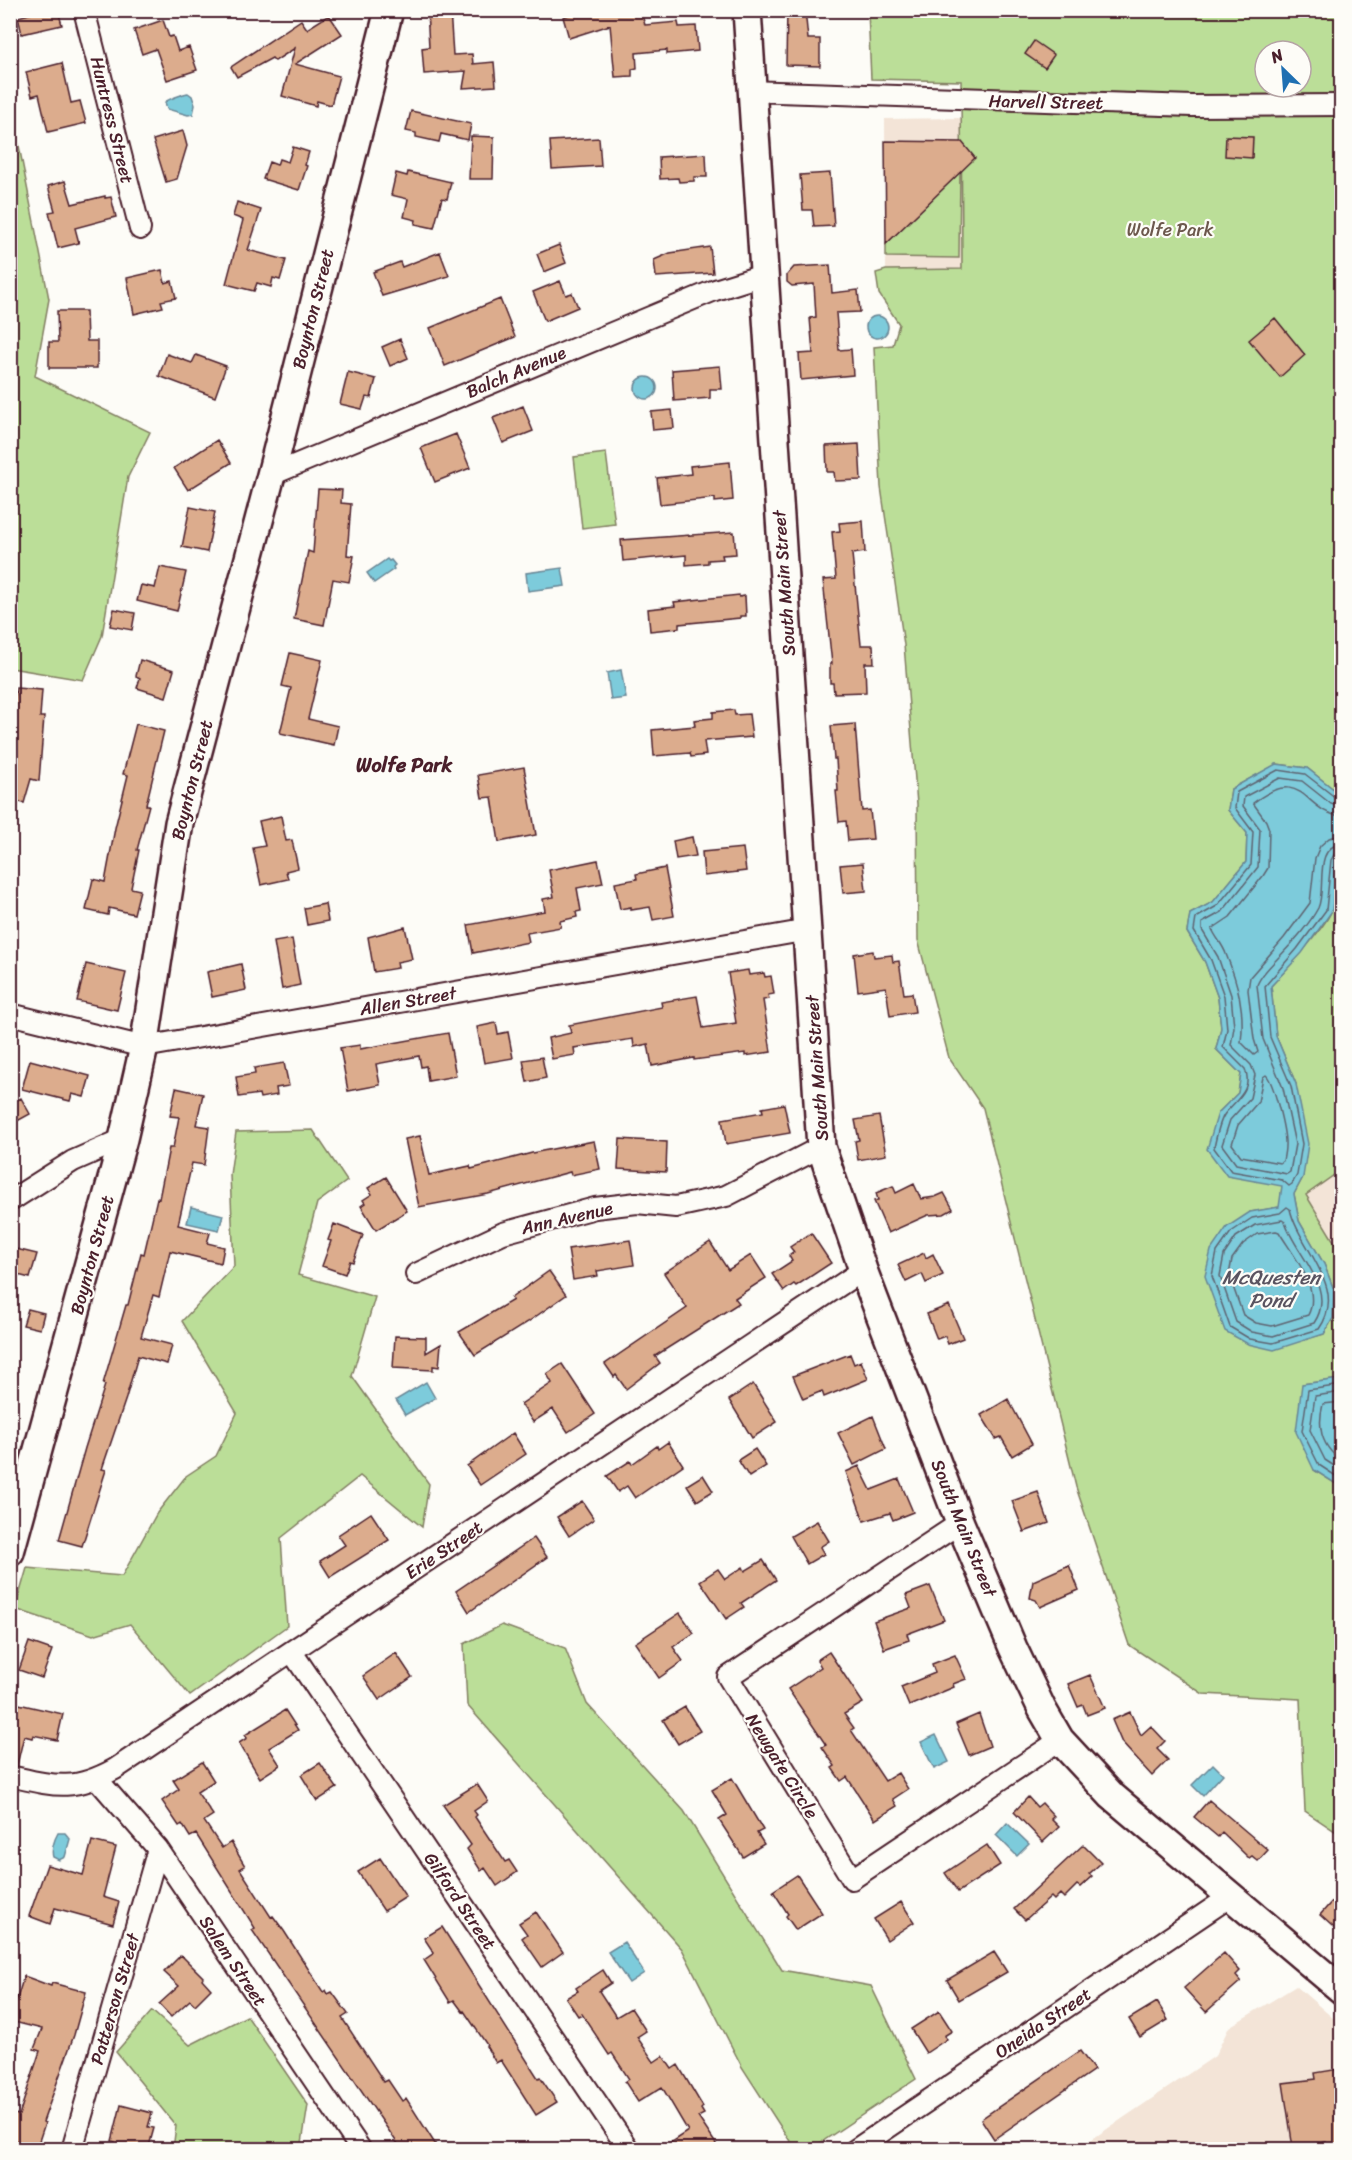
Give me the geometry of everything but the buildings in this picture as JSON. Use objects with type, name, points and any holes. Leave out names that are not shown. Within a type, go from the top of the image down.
[{"type":"main road","name":"Boynton Street","points":[[12,1543],[123,1139],[144,1047],[179,823],[271,475],[389,10]]},
{"type":"main road","name":"South Main Street","points":[[747,10],[821,1147],[863,1270],[960,1523],[1013,1648],[1042,1709],[1060,1740],[1112,1796],[1341,1990]]},
{"type":"street","name":"Huntress Street","points":[[84,10],[140,229]]},
{"type":"street","name":"Harvell Street","points":[[751,91],[1192,106],[1341,105]]},
{"type":"street","name":"Balch Avenue","points":[[271,475],[705,294],[764,275]]},
{"type":"street","name":"Allen Street","points":[[10,1014],[144,1047],[808,930]]},
{"type":"street","points":[[10,1201],[73,1161],[123,1139]]},
{"type":"street","name":"Ann Avenue","points":[[416,1274],[503,1233],[595,1208],[637,1203],[676,1207],[726,1196],[821,1147]]},
{"type":"street","name":"Erie Street","points":[[10,1776],[54,1786],[73,1785],[97,1779],[115,1769],[863,1270]]},
{"type":"street","name":"Newgate Circle","points":[[960,1523],[728,1677],[852,1879],[1060,1740]]},
{"type":"street","name":"Gilford Street","points":[[292,1652],[629,2150]]},
{"type":"street","name":"Salem Street","points":[[97,1779],[158,1849],[361,2150]]},
{"type":"street","name":"Patterson Street","points":[[72,2150],[158,1849]]},
{"type":"street","name":"Oneida Street","points":[[855,2150],[1231,1896]]},
{"type":"shaded area","points":[[962,118],[962,270],[886,270],[885,119]]},
{"type":"shaded area","points":[[1341,1170],[1341,1253],[1306,1195]]},
{"type":"shaded area","points":[[1296,1986],[1341,2025],[1341,2149],[1076,2150],[1215,2056],[1229,2027]]},
{"type":"green space","points":[[868,11],[1341,11],[1341,795],[1307,768],[1277,764],[1231,789],[1228,810],[1247,833],[1246,862],[1213,902],[1190,914],[1187,932],[1205,962],[1218,998],[1221,1028],[1216,1049],[1241,1074],[1238,1093],[1218,1113],[1282,1186],[1280,1207],[1250,1212],[1301,1340],[1324,1334],[1333,1318],[1334,1290],[1324,1264],[1299,1221],[1294,1194],[1303,1177],[1296,1084],[1276,1036],[1271,986],[1305,948],[1329,916],[1333,902],[1336,867],[1341,854],[1341,1170],[1306,1195],[1341,1253],[1341,1381],[1340,1379],[1303,1384],[1314,1470],[1341,1487],[1341,1835],[1305,1811],[1300,1699],[1203,1694],[1129,1645],[1076,1487],[983,1108],[949,1058],[918,940],[917,804],[904,645],[881,487],[874,347],[893,345],[899,324],[879,294],[876,273],[886,270],[962,269],[961,81],[871,79]]},
{"type":"green space","points":[[11,105],[49,299],[35,376],[150,432],[128,477],[102,636],[83,680],[11,668]]},
{"type":"green space","points":[[960,172],[959,258],[886,257],[886,244]]},
{"type":"green space","points":[[606,453],[615,524],[582,528],[574,457]]},
{"type":"green space","points":[[313,1130],[347,1181],[317,1203],[298,1275],[375,1297],[352,1376],[429,1484],[422,1527],[360,1476],[281,1538],[287,1626],[190,1696],[130,1624],[93,1635],[15,1609],[27,1568],[122,1576],[157,1513],[186,1476],[216,1456],[237,1413],[182,1321],[234,1266],[230,1175],[236,1132]]},
{"type":"green space","points":[[502,1625],[565,1648],[587,1704],[684,1811],[782,1970],[871,1986],[916,2079],[811,2149],[795,2149],[742,2067],[682,1949],[467,1705],[464,1644]]},
{"type":"green space","points":[[152,2011],[190,2045],[247,2016],[308,2105],[301,2149],[173,2149],[176,2126],[116,2052]]},
{"type":"water","points":[[188,93],[192,96],[195,105],[193,114],[188,115],[167,109],[165,102]]},
{"type":"water","points":[[873,316],[881,316],[888,323],[888,331],[881,338],[873,338],[866,331],[866,323]]},
{"type":"water","points":[[646,377],[654,380],[657,388],[654,396],[646,399],[638,396],[635,388],[638,380]]},
{"type":"water","points":[[387,559],[395,565],[394,569],[374,583],[367,573]]},
{"type":"water","points":[[562,568],[565,586],[528,591],[526,573]]},
{"type":"water","points":[[621,670],[626,698],[611,700],[607,673]]},
{"type":"water","name":"McQuesten Pond","points":[[1276,764],[1307,768],[1341,795],[1342,854],[1337,861],[1332,911],[1302,953],[1271,986],[1276,1036],[1296,1084],[1308,1144],[1303,1177],[1294,1194],[1299,1221],[1324,1264],[1334,1290],[1333,1318],[1324,1334],[1274,1350],[1248,1344],[1225,1331],[1205,1276],[1211,1250],[1227,1227],[1250,1212],[1279,1207],[1282,1186],[1227,1176],[1207,1149],[1218,1113],[1238,1093],[1241,1074],[1216,1049],[1221,1028],[1218,998],[1205,962],[1187,932],[1190,914],[1213,902],[1246,862],[1247,833],[1228,810],[1231,789]]},
{"type":"water","points":[[191,1207],[223,1215],[219,1230],[187,1223]]},
{"type":"water","points":[[1340,1379],[1342,1381],[1341,1487],[1314,1470],[1296,1432],[1302,1384]]},
{"type":"water","points":[[426,1382],[435,1398],[405,1415],[396,1400]]},
{"type":"water","points":[[936,1735],[949,1762],[934,1769],[921,1742]]},
{"type":"water","points":[[1213,1764],[1223,1774],[1203,1796],[1192,1785]]},
{"type":"water","points":[[1007,1823],[1029,1844],[1017,1856],[996,1835]]},
{"type":"water","points":[[58,1833],[65,1833],[70,1839],[65,1857],[59,1860],[52,1854]]},
{"type":"water","points":[[624,1942],[644,1973],[629,1983],[608,1952]]},
{"type":"district","name":"Wolfe Park","points":[[404,765]]}]
